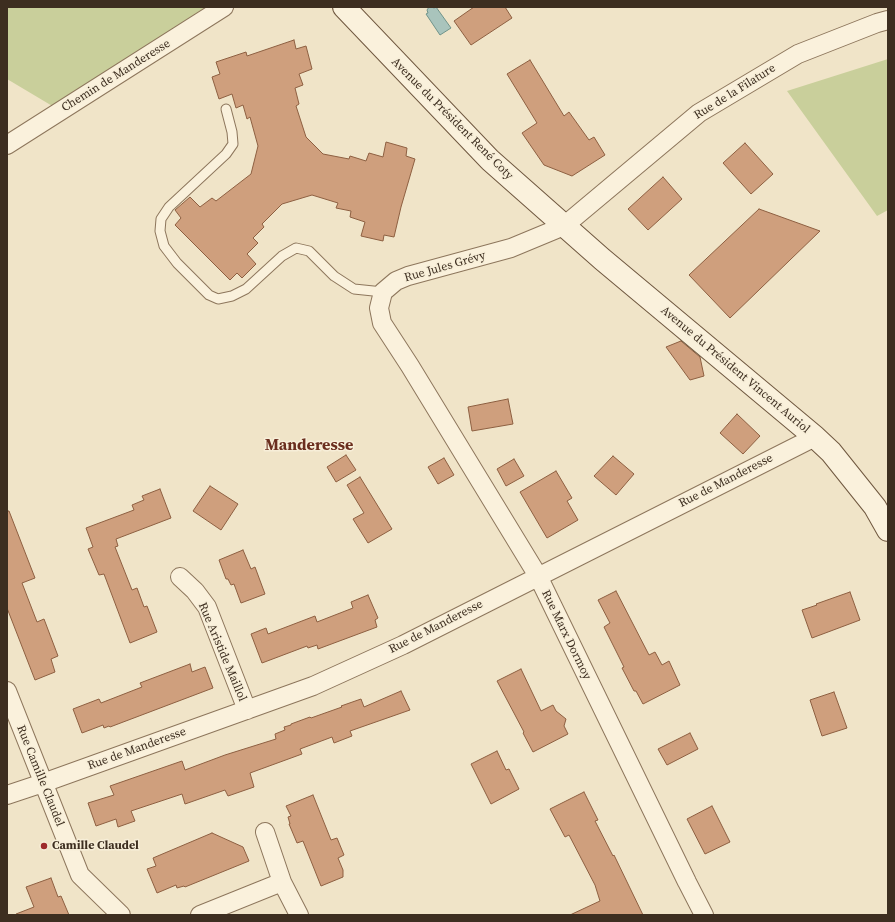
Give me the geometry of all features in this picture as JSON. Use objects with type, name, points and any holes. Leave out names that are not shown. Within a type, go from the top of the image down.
[{"type":"street","name":"Chemin de Manderesse","points":[[7,145],[224,7]]},
{"type":"street","name":"Avenue du Président René Coty","points":[[344,7],[490,160],[564,226]]},
{"type":"street","name":"Rue de la Filature","points":[[564,226],[699,113],[798,54],[888,20]]},
{"type":"street","name":"Rue Jules Grévy","points":[[383,292],[396,282],[408,276],[511,248],[564,226]]},
{"type":"street","name":"Avenue du Président Vincent Auriol","points":[[564,226],[831,452],[875,507],[888,530]]},
{"type":"street","name":"Rue Marx Dormoy","points":[[383,292],[379,308],[382,323],[410,366],[538,576],[686,882],[704,915]]},
{"type":"street","name":"Rue de Manderesse","points":[[7,795],[313,686],[403,645],[814,437]]},
{"type":"street","name":"Rue Aristide Maillol","points":[[180,577],[195,591],[207,607],[247,710]]},
{"type":"street","name":"Rue Camille Claudel","points":[[7,691],[80,875],[121,915]]},
{"type":"street","points":[[266,832],[282,882],[298,915]]},
{"type":"street","points":[[200,915],[282,882]]},
{"type":"lane","points":[[226,109],[232,132],[233,144],[226,154],[169,206],[161,219],[160,231],[164,246],[176,263],[209,295],[218,299],[232,296],[246,289],[282,256],[296,248],[309,251],[334,276],[354,289],[383,292]]},
{"type":"green space","points":[[7,7],[206,7],[54,107],[7,79]]},
{"type":"green space","points":[[888,59],[888,210],[877,216],[787,91]]},
{"type":"water","points":[[429,7],[436,7],[451,28],[440,35],[426,14],[428,13],[427,10]]},
{"type":"building","points":[[474,7],[505,7],[512,18],[471,45],[454,21]]},
{"type":"building","points":[[294,40],[296,49],[306,46],[312,69],[299,74],[303,85],[295,88],[299,104],[296,106],[306,137],[323,154],[349,159],[350,156],[366,161],[369,153],[383,157],[386,142],[407,148],[406,156],[415,159],[394,237],[384,235],[383,241],[361,236],[365,222],[350,217],[351,211],[336,208],[338,203],[312,195],[282,204],[262,224],[264,227],[253,238],[258,243],[247,254],[256,264],[242,278],[237,273],[230,280],[175,225],[181,218],[175,210],[190,197],[200,207],[212,198],[216,201],[251,174],[258,146],[250,117],[247,119],[243,105],[236,108],[232,94],[219,99],[212,77],[220,74],[216,62],[246,52],[247,56]]},
{"type":"building","points":[[530,60],[564,116],[569,112],[589,140],[594,137],[605,155],[572,176],[544,165],[522,133],[537,123],[507,74]]},
{"type":"building","points":[[745,143],[773,174],[751,194],[723,163]]},
{"type":"building","points":[[663,177],[682,199],[648,230],[628,209]]},
{"type":"building","points":[[759,209],[820,231],[730,318],[689,275]]},
{"type":"building","points":[[681,341],[700,357],[704,376],[690,380],[666,347]]},
{"type":"building","points":[[508,399],[513,424],[472,431],[468,407]]},
{"type":"building","points":[[737,414],[760,436],[743,454],[720,433]]},
{"type":"building","points":[[346,455],[356,470],[336,482],[327,467]]},
{"type":"building","points":[[613,456],[634,474],[616,495],[594,476]]},
{"type":"building","points":[[444,458],[454,475],[438,484],[428,467]]},
{"type":"building","points":[[514,459],[524,476],[506,486],[497,469]]},
{"type":"building","points":[[556,471],[572,498],[567,501],[578,520],[547,538],[520,492]]},
{"type":"building","points":[[360,477],[392,529],[368,543],[353,519],[364,513],[347,485]]},
{"type":"building","points":[[210,486],[238,504],[221,530],[193,511]]},
{"type":"building","points":[[160,489],[171,518],[116,539],[118,546],[115,547],[132,590],[137,588],[144,607],[147,606],[157,632],[130,643],[104,574],[99,575],[88,549],[93,547],[86,528],[134,510],[132,505],[144,500],[142,496]]},
{"type":"building","points":[[7,511],[9,511],[35,578],[22,583],[37,622],[44,619],[58,656],[51,659],[55,672],[35,680],[7,608]]},
{"type":"building","points":[[243,550],[251,569],[255,567],[265,594],[241,603],[234,584],[231,585],[228,579],[226,579],[219,560]]},
{"type":"building","points":[[616,591],[649,655],[655,652],[662,665],[669,661],[680,685],[643,704],[636,691],[634,691],[622,668],[624,667],[604,627],[610,623],[598,600]]},
{"type":"building","points":[[850,592],[860,620],[812,638],[802,610]]},
{"type":"building","points":[[368,595],[378,618],[375,620],[377,627],[318,649],[317,645],[308,648],[307,646],[262,663],[251,634],[266,628],[268,634],[315,616],[317,622],[353,608],[351,602]]},
{"type":"building","points":[[190,664],[192,672],[205,667],[213,688],[110,727],[104,728],[103,725],[82,733],[73,709],[99,699],[101,703],[142,687],[140,683]]},
{"type":"building","points":[[521,669],[541,711],[553,705],[556,711],[566,719],[564,726],[568,734],[533,752],[497,681]]},
{"type":"building","points":[[401,691],[410,710],[350,731],[352,736],[334,743],[332,737],[300,749],[302,754],[250,773],[254,787],[228,796],[225,790],[185,804],[182,794],[131,811],[135,821],[118,827],[116,819],[96,826],[88,803],[114,795],[110,786],[182,761],[185,770],[225,755],[276,739],[275,734],[285,730],[284,727],[310,717],[311,718],[361,699],[364,707]]},
{"type":"building","points":[[834,692],[847,728],[822,736],[810,700]]},
{"type":"building","points":[[690,733],[698,749],[667,765],[658,749]]},
{"type":"building","points":[[497,751],[506,770],[509,769],[519,789],[491,804],[471,764]]},
{"type":"building","points":[[584,792],[598,820],[595,821],[613,856],[614,855],[643,915],[570,915],[600,901],[595,885],[569,835],[565,837],[550,809]]},
{"type":"building","points":[[313,795],[331,840],[337,838],[344,855],[338,858],[343,870],[343,877],[321,886],[303,841],[297,843],[289,824],[288,817],[291,816],[286,806]]},
{"type":"building","points":[[712,806],[730,842],[705,854],[687,819]]},
{"type":"building","points":[[212,833],[243,847],[249,861],[185,887],[177,888],[176,885],[157,893],[147,869],[156,866],[153,858]]},
{"type":"building","points":[[51,878],[58,897],[61,896],[69,915],[16,915],[34,907],[26,887]]},
{"type":"place","name":"Camille Claudel","points":[[44,846]]},
{"type":"district","name":"Manderesse","points":[[309,446]]}]
